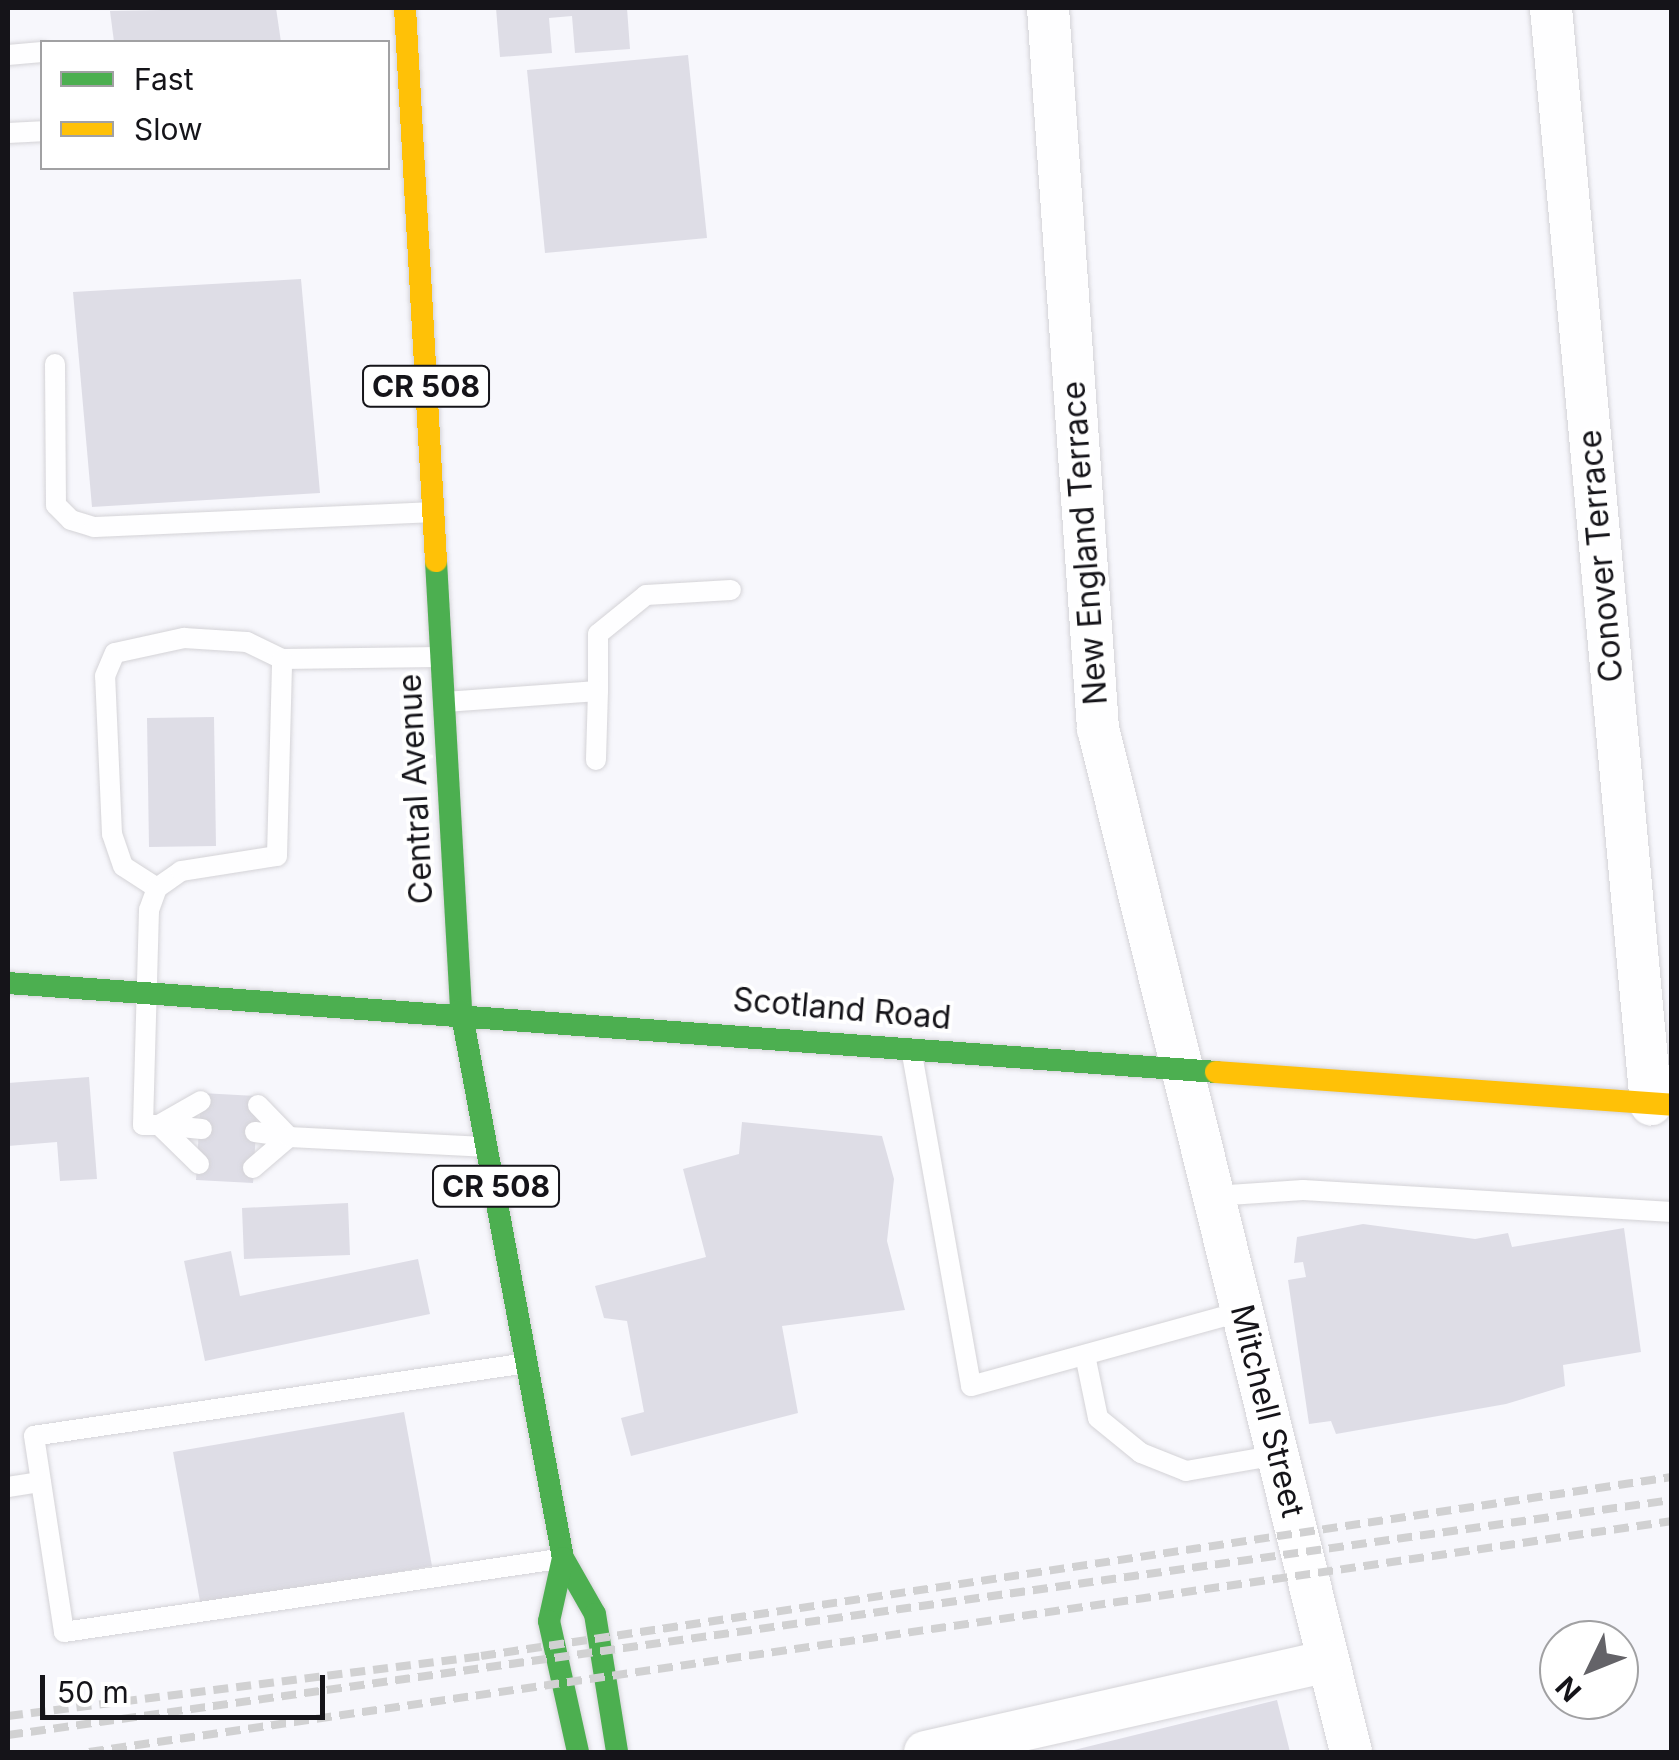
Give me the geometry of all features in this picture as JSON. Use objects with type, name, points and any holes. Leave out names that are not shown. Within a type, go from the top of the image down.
[{"type":"main road","name":"Central Avenue","points":[[405,8],[461,1010],[529,1362],[562,1558],[595,1614],[617,1752]]},
{"type":"main road","name":"Scotland Road","points":[[8,982],[461,1010],[1182,1070],[1661,1104]]},
{"type":"main road","name":"Central Avenue","points":[[562,1558],[548,1621],[578,1752]]},
{"type":"street","name":"New England Terrace","points":[[1048,8],[1098,728],[1182,1070]]},
{"type":"street","name":"Conover Terrace","points":[[1551,8],[1661,1104]]},
{"type":"street","name":"Mitchell Street","points":[[1182,1070],[1352,1752]]},
{"type":"street","points":[[925,1752],[1328,1661]]},
{"type":"lane","points":[[8,54],[40,52]]},
{"type":"lane","points":[[8,133],[40,131]]},
{"type":"lane","points":[[55,364],[56,504],[71,520],[94,527],[433,512]]},
{"type":"lane","points":[[596,760],[598,634],[646,595],[731,590]]},
{"type":"lane","points":[[156,888],[123,866],[112,834],[104,676],[115,653],[184,638],[247,642],[282,660],[441,657]]},
{"type":"lane","points":[[202,1130],[144,1125],[143,991],[156,888],[181,871],[277,856],[282,660]]},
{"type":"lane","points":[[443,702],[598,691]]},
{"type":"lane","points":[[911,1047],[970,1386],[1243,1311]]},
{"type":"lane","points":[[159,1126],[201,1101]]},
{"type":"lane","points":[[258,1105],[289,1137]]},
{"type":"lane","points":[[159,1126],[199,1164]]},
{"type":"lane","points":[[255,1132],[488,1147]]},
{"type":"lane","points":[[253,1168],[289,1137]]},
{"type":"lane","points":[[1214,1196],[1303,1190],[1672,1212]]},
{"type":"lane","points":[[1084,1354],[1098,1418],[1141,1453],[1186,1471],[1278,1455]]},
{"type":"lane","points":[[529,1362],[34,1436],[64,1632],[562,1558]]},
{"type":"lane","points":[[8,1487],[41,1482]]},
{"type":"building","points":[[276,8],[281,40],[114,40],[110,11]]},
{"type":"building","points":[[496,8],[627,8],[630,49],[575,53],[572,16],[549,18],[552,53],[500,57]]},
{"type":"building","points":[[688,55],[707,238],[545,253],[527,70]]},
{"type":"building","points":[[301,279],[320,493],[92,507],[73,292]]},
{"type":"building","points":[[214,717],[216,846],[149,847],[147,718]]},
{"type":"building","points":[[89,1077],[97,1179],[60,1181],[57,1142],[8,1146],[8,1083]]},
{"type":"building","points":[[201,1093],[258,1096],[253,1183],[196,1180]]},
{"type":"building","points":[[742,1122],[882,1136],[894,1179],[887,1241],[905,1310],[782,1326],[798,1413],[631,1456],[621,1418],[644,1412],[627,1321],[604,1318],[595,1286],[706,1257],[683,1169],[739,1154]]},
{"type":"building","points":[[348,1203],[350,1255],[244,1259],[242,1208]]},
{"type":"building","points":[[1363,1224],[1475,1239],[1508,1233],[1512,1247],[1624,1228],[1641,1352],[1563,1365],[1565,1386],[1506,1404],[1336,1434],[1331,1421],[1309,1424],[1288,1280],[1306,1277],[1303,1262],[1294,1263],[1297,1237]]},
{"type":"building","points":[[231,1251],[240,1296],[418,1259],[430,1314],[205,1361],[184,1261]]},
{"type":"building","points":[[404,1412],[432,1566],[201,1607],[173,1452]]},
{"type":"building","points":[[1277,1700],[1290,1752],[1070,1751]]},
{"type":"railway","points":[[8,1716],[481,1656],[1672,1477]]},
{"type":"railway","points":[[8,1735],[1672,1500]]},
{"type":"railway","points":[[89,1752],[1672,1521]]},
{"type":"traffic: fast","points":[[436,561],[461,1010],[563,1558],[595,1614],[617,1752]]},
{"type":"traffic: fast","points":[[8,983],[1216,1072]]},
{"type":"traffic: fast","points":[[563,1558],[549,1621],[578,1752]]},
{"type":"traffic: slow","points":[[405,8],[436,561]]},
{"type":"traffic: slow","points":[[1216,1072],[1672,1105]]}]
